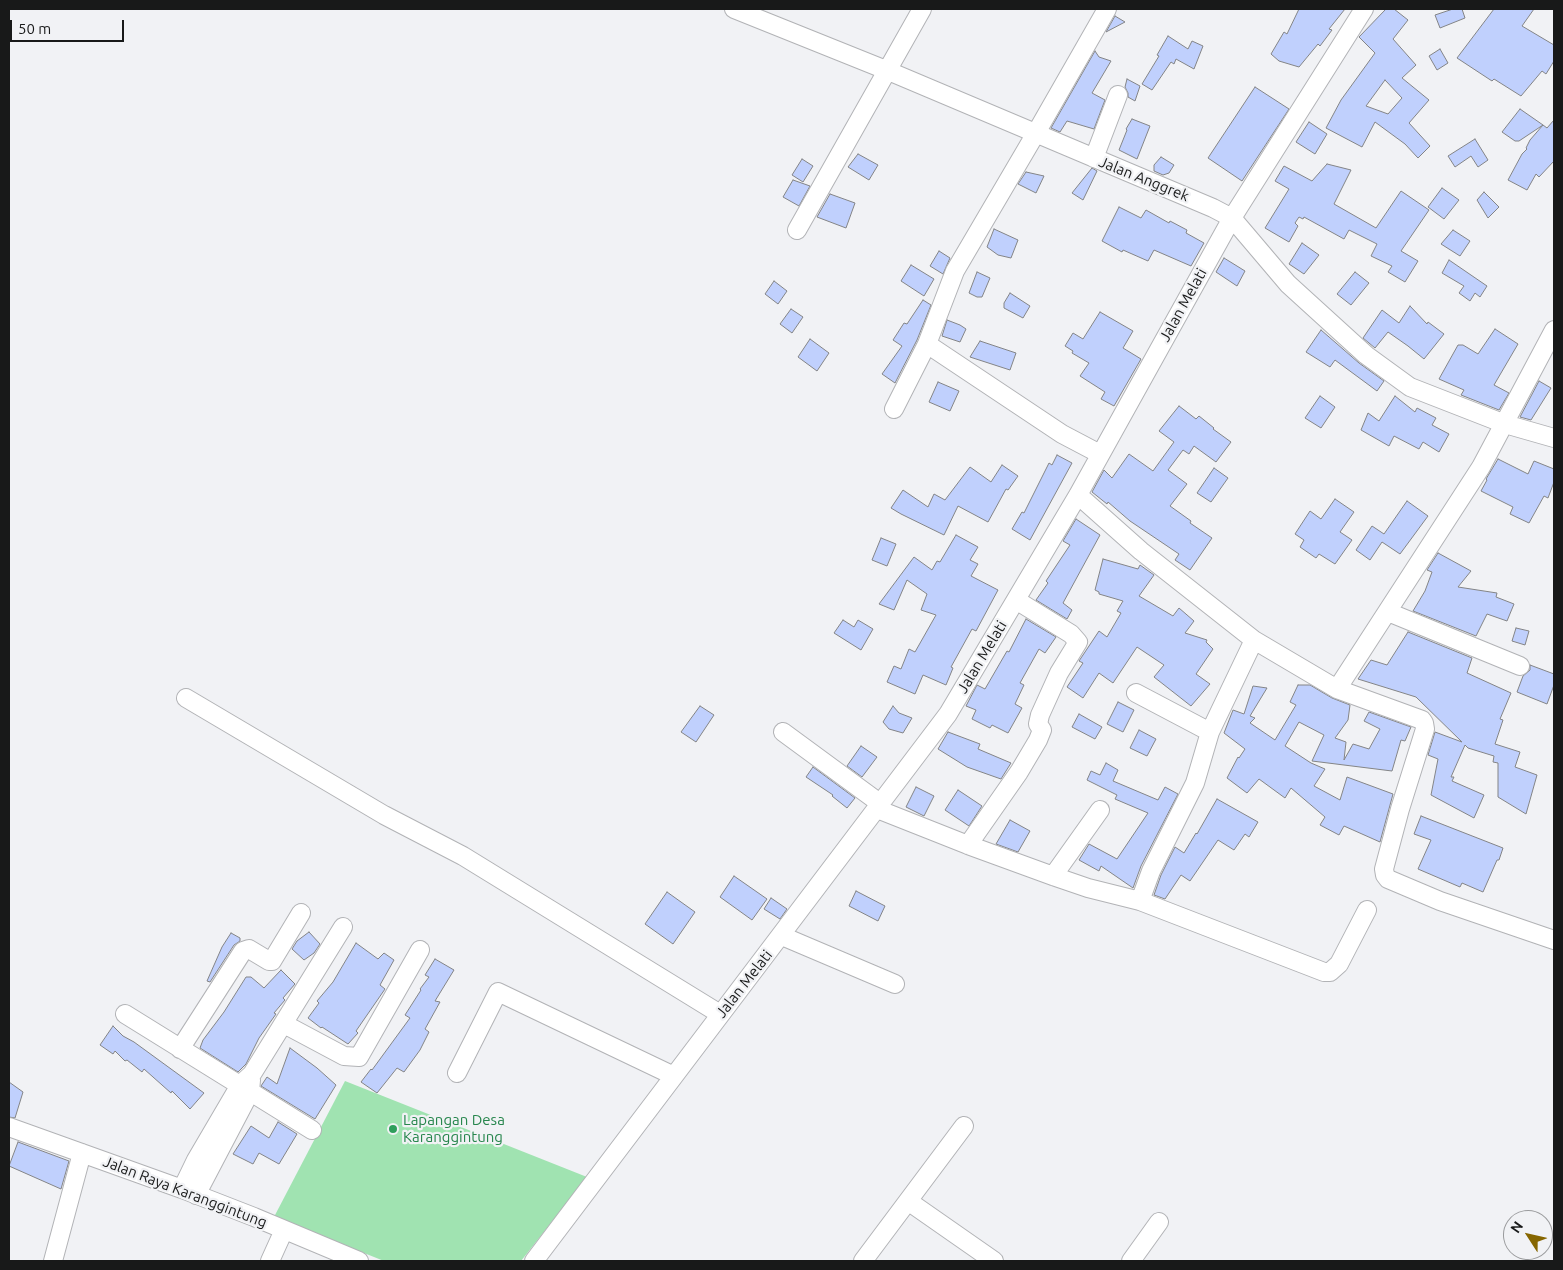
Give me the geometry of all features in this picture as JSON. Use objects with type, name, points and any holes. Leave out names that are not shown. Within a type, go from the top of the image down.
[{"type":"street","name":"Jalan Anggrek","points":[[734,9],[1198,200],[1232,218],[1288,284],[1366,355],[1410,387],[1504,424],[1554,438]]},
{"type":"street","points":[[797,230],[922,9]]},
{"type":"street","points":[[894,409],[927,344],[954,271],[1036,134],[1107,9]]},
{"type":"street","name":"Jalan Melati","points":[[534,1261],[720,1014],[782,936],[948,714],[1078,495],[1232,218],[1364,9]]},
{"type":"street","points":[[1094,158],[1118,95]]},
{"type":"street","points":[[1337,689],[1481,467],[1554,330]]},
{"type":"street","points":[[927,344],[1062,434],[1100,454]]},
{"type":"street","points":[[1078,495],[1141,551],[1254,640],[1337,689],[1422,720],[1424,729],[1384,869],[1384,875],[1388,879],[1440,901],[1554,940]]},
{"type":"street","points":[[968,845],[1019,772],[1038,740],[1042,730],[1038,724],[1040,715],[1059,674],[1078,642],[1071,634],[1016,600]]},
{"type":"street","points":[[1388,612],[1520,666]]},
{"type":"street","points":[[1140,901],[1151,871],[1195,784],[1210,732],[1254,640]]},
{"type":"street","points":[[1136,693],[1210,732]]},
{"type":"street","points":[[186,698],[384,815],[463,856],[720,1014]]},
{"type":"street","points":[[783,732],[879,807],[968,845],[1088,888],[1140,901],[1324,972],[1330,972],[1339,964],[1367,910]]},
{"type":"street","points":[[1053,876],[1100,810]]},
{"type":"street","points":[[180,1049],[242,951],[249,949],[272,961],[301,913]]},
{"type":"street","points":[[189,1192],[196,1160],[247,1084],[343,927]]},
{"type":"street","points":[[782,936],[895,984]]},
{"type":"street","points":[[284,1024],[344,1056],[359,1056],[420,950]]},
{"type":"street","points":[[457,1073],[498,992],[674,1076]]},
{"type":"street","points":[[125,1014],[180,1049],[247,1084],[312,1130]]},
{"type":"street","points":[[863,1261],[964,1126]]},
{"type":"street","name":"Jalan Raya Karanggintung","points":[[9,1127],[189,1192],[359,1261]]},
{"type":"street","points":[[53,1261],[82,1153]]},
{"type":"street","points":[[908,1201],[994,1261]]},
{"type":"street","points":[[1131,1261],[1159,1222]]},
{"type":"street","points":[[270,1261],[284,1230]]},
{"type":"green space","name":"Lapangan Desa Karanggintung","points":[[345,1081],[587,1177],[521,1261],[384,1261],[274,1217]]},
{"type":"building","points":[[1299,9],[1345,9],[1329,29],[1332,30],[1320,46],[1318,44],[1299,67],[1279,61],[1271,54],[1284,32],[1287,34]]},
{"type":"building","points":[[1386,9],[1394,9],[1408,20],[1393,39],[1416,65],[1402,78],[1429,100],[1409,123],[1430,146],[1418,158],[1405,144],[1375,122],[1362,147],[1326,128],[1341,100],[1375,53],[1359,37]],"holes":[[[1385,80],[1402,98],[1388,114],[1366,106]]]},
{"type":"building","points":[[1453,9],[1462,9],[1465,18],[1440,28],[1435,15]]},
{"type":"building","points":[[1494,9],[1534,9],[1522,26],[1554,45],[1554,61],[1546,74],[1542,71],[1521,96],[1494,79],[1492,81],[1457,58]]},
{"type":"building","points":[[1115,16],[1125,22],[1106,32]]},
{"type":"building","points":[[1168,36],[1188,49],[1192,41],[1203,46],[1194,69],[1176,59],[1174,64],[1171,62],[1152,90],[1142,84],[1159,56],[1157,55]]},
{"type":"building","points":[[1440,49],[1448,63],[1437,70],[1429,56]]},
{"type":"building","points":[[1095,51],[1099,57],[1111,61],[1092,93],[1105,100],[1094,129],[1067,121],[1060,132],[1051,128]]},
{"type":"building","points":[[1127,79],[1140,86],[1135,101],[1128,97],[1125,87]]},
{"type":"building","points":[[1255,87],[1289,109],[1242,181],[1208,158]]},
{"type":"building","points":[[1520,109],[1543,125],[1519,141],[1515,141],[1502,132]]},
{"type":"building","points":[[1132,119],[1150,126],[1137,159],[1119,150],[1126,129]]},
{"type":"building","points":[[1554,120],[1554,161],[1539,177],[1536,174],[1527,190],[1508,180],[1522,154],[1527,149],[1530,140],[1543,125],[1547,128]]},
{"type":"building","points":[[1309,122],[1327,134],[1315,154],[1296,142]]},
{"type":"building","points":[[1475,139],[1488,160],[1478,167],[1471,156],[1455,167],[1448,156]]},
{"type":"building","points":[[858,154],[878,165],[869,180],[848,167]]},
{"type":"building","points":[[1161,157],[1174,165],[1169,173],[1163,175],[1154,171],[1154,165]]},
{"type":"building","points":[[802,159],[813,166],[803,182],[792,175]]},
{"type":"building","points":[[1327,164],[1351,170],[1334,204],[1376,228],[1401,191],[1429,210],[1401,251],[1418,261],[1405,282],[1388,272],[1392,266],[1371,256],[1377,244],[1349,230],[1344,239],[1304,217],[1303,219],[1299,217],[1295,223],[1298,226],[1289,242],[1265,228],[1289,189],[1275,181],[1284,166],[1312,181]]},
{"type":"building","points":[[1092,168],[1097,171],[1083,200],[1072,193]]},
{"type":"building","points":[[1026,172],[1044,176],[1036,193],[1018,184]]},
{"type":"building","points":[[793,180],[810,186],[799,206],[783,197]]},
{"type":"building","points":[[1442,188],[1459,200],[1444,219],[1428,207]]},
{"type":"building","points":[[1484,192],[1499,207],[1488,218],[1477,200]]},
{"type":"building","points":[[830,194],[855,203],[846,228],[817,217]]},
{"type":"building","points":[[1119,207],[1141,218],[1146,210],[1169,223],[1170,221],[1187,230],[1186,233],[1204,243],[1191,266],[1154,250],[1148,261],[1123,250],[1122,252],[1102,241]]},
{"type":"building","points":[[994,229],[1018,240],[1011,258],[998,255],[987,247]]},
{"type":"building","points":[[1453,230],[1470,241],[1460,256],[1441,244]]},
{"type":"building","points":[[1302,243],[1319,255],[1304,274],[1289,264]]},
{"type":"building","points":[[939,251],[950,258],[943,274],[930,266]]},
{"type":"building","points":[[1224,258],[1245,271],[1237,286],[1216,272]]},
{"type":"building","points":[[1449,260],[1487,286],[1480,297],[1475,293],[1470,301],[1459,293],[1464,286],[1442,273]]},
{"type":"building","points":[[911,265],[934,279],[924,296],[901,281]]},
{"type":"building","points":[[977,272],[990,278],[982,297],[969,293]]},
{"type":"building","points":[[1355,272],[1369,283],[1351,305],[1337,294]]},
{"type":"building","points":[[774,281],[787,291],[778,304],[765,294]]},
{"type":"building","points":[[1010,293],[1030,306],[1023,318],[1004,308],[1004,303]]},
{"type":"building","points":[[923,300],[931,305],[917,340],[895,383],[882,374],[902,346],[893,340],[904,323],[907,324]]},
{"type":"building","points":[[1410,306],[1427,324],[1428,322],[1444,334],[1424,359],[1388,332],[1375,348],[1363,338],[1382,310],[1399,323]]},
{"type":"building","points":[[791,309],[803,317],[792,333],[780,324]]},
{"type":"building","points":[[1100,312],[1133,331],[1123,348],[1141,359],[1114,406],[1101,399],[1105,392],[1080,376],[1089,363],[1072,353],[1073,351],[1065,346],[1073,333],[1083,339]]},
{"type":"building","points":[[947,320],[966,329],[960,342],[942,336]]},
{"type":"building","points":[[1495,329],[1518,344],[1494,385],[1509,393],[1499,410],[1461,395],[1464,390],[1439,379],[1458,345],[1463,345],[1478,354]]},
{"type":"building","points":[[1321,330],[1359,363],[1384,381],[1377,391],[1335,360],[1330,367],[1306,352]]},
{"type":"building","points":[[810,339],[829,353],[817,371],[798,357]]},
{"type":"building","points":[[980,341],[1016,353],[1010,370],[970,357]]},
{"type":"building","points":[[1539,381],[1551,388],[1531,420],[1520,417]]},
{"type":"building","points":[[938,382],[959,391],[950,411],[929,402]]},
{"type":"building","points":[[1320,396],[1335,407],[1321,428],[1305,418]]},
{"type":"building","points":[[1395,396],[1415,412],[1417,408],[1436,418],[1432,425],[1449,434],[1439,452],[1423,442],[1419,449],[1394,436],[1389,446],[1361,430],[1368,413],[1379,421]]},
{"type":"building","points":[[1179,406],[1196,419],[1199,416],[1231,442],[1216,462],[1194,446],[1189,454],[1183,450],[1168,470],[1187,484],[1170,506],[1212,538],[1190,570],[1175,560],[1179,554],[1130,521],[1108,502],[1107,504],[1092,492],[1104,470],[1112,478],[1129,454],[1153,471],[1174,442],[1159,431]]},
{"type":"building","points":[[1057,455],[1072,463],[1030,540],[1012,529],[1022,512],[1024,513],[1049,463],[1052,465]]},
{"type":"building","points":[[1498,459],[1528,474],[1534,461],[1554,469],[1554,482],[1548,498],[1544,496],[1529,523],[1510,514],[1513,507],[1481,491]]},
{"type":"building","points":[[1002,465],[1018,476],[1008,490],[1006,489],[988,522],[958,506],[944,535],[891,508],[903,490],[928,507],[934,494],[945,500],[970,467],[991,482]]},
{"type":"building","points":[[1214,468],[1228,478],[1211,502],[1197,493]]},
{"type":"building","points":[[1335,499],[1354,512],[1340,532],[1352,540],[1335,564],[1319,554],[1316,558],[1300,547],[1304,540],[1295,534],[1310,511],[1321,519]]},
{"type":"building","points":[[1407,501],[1428,516],[1400,554],[1382,542],[1370,560],[1356,550],[1372,526],[1384,534]]},
{"type":"building","points":[[1076,519],[1100,535],[1063,603],[1072,610],[1067,619],[1036,600],[1070,545],[1063,541]]},
{"type":"building","points":[[956,535],[978,547],[970,560],[978,564],[971,576],[998,590],[976,631],[972,629],[951,667],[953,668],[946,685],[923,675],[915,694],[887,682],[894,666],[901,669],[909,649],[915,652],[936,615],[921,610],[927,594],[907,580],[894,610],[879,604],[914,557],[932,570],[937,561],[940,562]]},
{"type":"building","points":[[881,538],[896,544],[887,566],[872,560]]},
{"type":"building","points":[[1438,553],[1471,571],[1458,587],[1497,593],[1496,597],[1514,604],[1507,621],[1487,614],[1476,636],[1413,611],[1425,591],[1432,572],[1427,570]]},
{"type":"building","points":[[1103,559],[1138,569],[1140,565],[1154,575],[1139,596],[1173,616],[1179,608],[1194,621],[1185,633],[1207,640],[1206,642],[1213,649],[1196,674],[1210,684],[1191,706],[1154,677],[1164,665],[1137,647],[1113,683],[1099,673],[1083,698],[1067,687],[1083,663],[1079,661],[1099,631],[1107,637],[1121,613],[1117,611],[1123,601],[1099,594],[1095,590]]},
{"type":"building","points":[[1026,619],[1056,637],[1045,653],[1039,649],[1020,683],[1024,685],[1015,704],[1022,708],[1008,733],[992,725],[990,728],[972,719],[976,710],[966,706],[977,685],[985,689],[1007,651],[1009,652]]},
{"type":"building","points":[[843,620],[854,627],[858,620],[873,629],[861,650],[834,633]]},
{"type":"building","points":[[1516,628],[1529,631],[1525,645],[1512,641]]},
{"type":"building","points":[[1408,632],[1472,658],[1467,673],[1511,693],[1500,719],[1503,720],[1495,744],[1520,752],[1515,767],[1537,775],[1526,814],[1498,797],[1498,763],[1493,762],[1494,756],[1468,748],[1465,745],[1451,777],[1454,777],[1452,781],[1484,795],[1474,818],[1431,795],[1438,759],[1428,755],[1435,732],[1462,742],[1416,697],[1358,679],[1371,660],[1387,665]]},
{"type":"building","points":[[1530,665],[1554,674],[1554,685],[1547,704],[1517,692],[1523,676],[1530,670]]},
{"type":"building","points":[[1298,685],[1310,685],[1332,698],[1350,705],[1348,720],[1335,738],[1346,742],[1344,760],[1353,744],[1369,749],[1380,729],[1364,721],[1369,712],[1411,727],[1405,741],[1401,740],[1392,771],[1312,761],[1324,735],[1299,722],[1285,746],[1311,763],[1325,769],[1314,786],[1340,800],[1347,777],[1393,794],[1380,842],[1344,826],[1339,835],[1320,825],[1325,817],[1291,788],[1285,798],[1259,779],[1247,793],[1227,778],[1238,757],[1245,749],[1224,733],[1233,710],[1244,714],[1253,686],[1267,688],[1250,716],[1255,718],[1250,723],[1275,740],[1296,705],[1290,702]]},
{"type":"building","points":[[1118,702],[1134,710],[1123,732],[1107,724]]},
{"type":"building","points":[[700,706],[714,715],[696,742],[681,732]]},
{"type":"building","points":[[893,706],[899,713],[912,718],[903,733],[889,729],[883,722]]},
{"type":"building","points":[[1079,714],[1102,727],[1095,739],[1072,727]]},
{"type":"building","points":[[1139,730],[1156,739],[1147,756],[1130,748]]},
{"type":"building","points":[[948,732],[980,744],[978,749],[1011,763],[1001,779],[967,767],[938,749]]},
{"type":"building","points":[[861,746],[877,757],[862,777],[847,766]]},
{"type":"building","points":[[1106,763],[1118,770],[1113,781],[1158,800],[1165,787],[1178,794],[1141,866],[1133,888],[1101,866],[1099,871],[1079,860],[1089,844],[1117,859],[1148,813],[1115,799],[1117,795],[1087,780],[1091,771],[1100,775]]},
{"type":"building","points":[[813,767],[855,798],[847,808],[833,795],[806,777]]},
{"type":"building","points":[[916,787],[934,796],[924,816],[906,807]]},
{"type":"building","points":[[958,790],[982,806],[969,826],[945,810]]},
{"type":"building","points":[[1217,799],[1258,822],[1249,837],[1245,834],[1234,850],[1218,840],[1190,881],[1181,875],[1165,899],[1154,895],[1161,875],[1175,847],[1184,853]]},
{"type":"building","points":[[1421,816],[1503,848],[1483,892],[1462,883],[1460,887],[1418,869],[1431,840],[1414,834]]},
{"type":"building","points":[[1010,820],[1030,831],[1018,852],[996,844]]},
{"type":"building","points":[[734,876],[767,899],[752,920],[720,897]]},
{"type":"building","points":[[856,891],[885,906],[878,921],[849,906]]},
{"type":"building","points":[[667,892],[695,912],[673,944],[645,924]]},
{"type":"building","points":[[771,898],[787,909],[780,919],[764,909]]},
{"type":"building","points":[[309,932],[320,944],[314,953],[304,960],[292,949],[297,941]]},
{"type":"building","points":[[231,933],[240,938],[240,941],[234,945],[210,982],[207,981],[222,947]]},
{"type":"building","points":[[356,943],[378,959],[384,953],[394,960],[380,985],[385,989],[356,1031],[358,1033],[348,1044],[308,1018],[319,1003],[317,1001],[333,982]]},
{"type":"building","points":[[435,959],[454,970],[435,1001],[440,1002],[425,1029],[429,1032],[420,1050],[404,1072],[397,1068],[377,1093],[361,1082],[410,1018],[405,1015],[429,977],[425,975]]},
{"type":"building","points":[[281,970],[295,984],[283,998],[285,1000],[274,1013],[276,1014],[259,1038],[246,1064],[238,1072],[200,1048],[203,1040],[224,1012],[246,977],[251,977],[264,988]]},
{"type":"building","points":[[113,1026],[123,1036],[204,1093],[190,1109],[172,1091],[171,1093],[144,1069],[142,1072],[127,1060],[125,1061],[115,1051],[113,1054],[100,1045]]},
{"type":"building","points":[[290,1048],[336,1085],[315,1119],[261,1086],[267,1077],[277,1084]]},
{"type":"building","points":[[9,1082],[23,1092],[15,1118],[9,1117]]},
{"type":"building","points":[[278,1122],[297,1134],[279,1164],[259,1153],[253,1164],[233,1154],[251,1126],[269,1138]]},
{"type":"building","points":[[18,1142],[69,1161],[61,1189],[9,1166]]},
{"type":"place","name":"Lapangan Desa Karanggintung","points":[[393,1129]]}]
